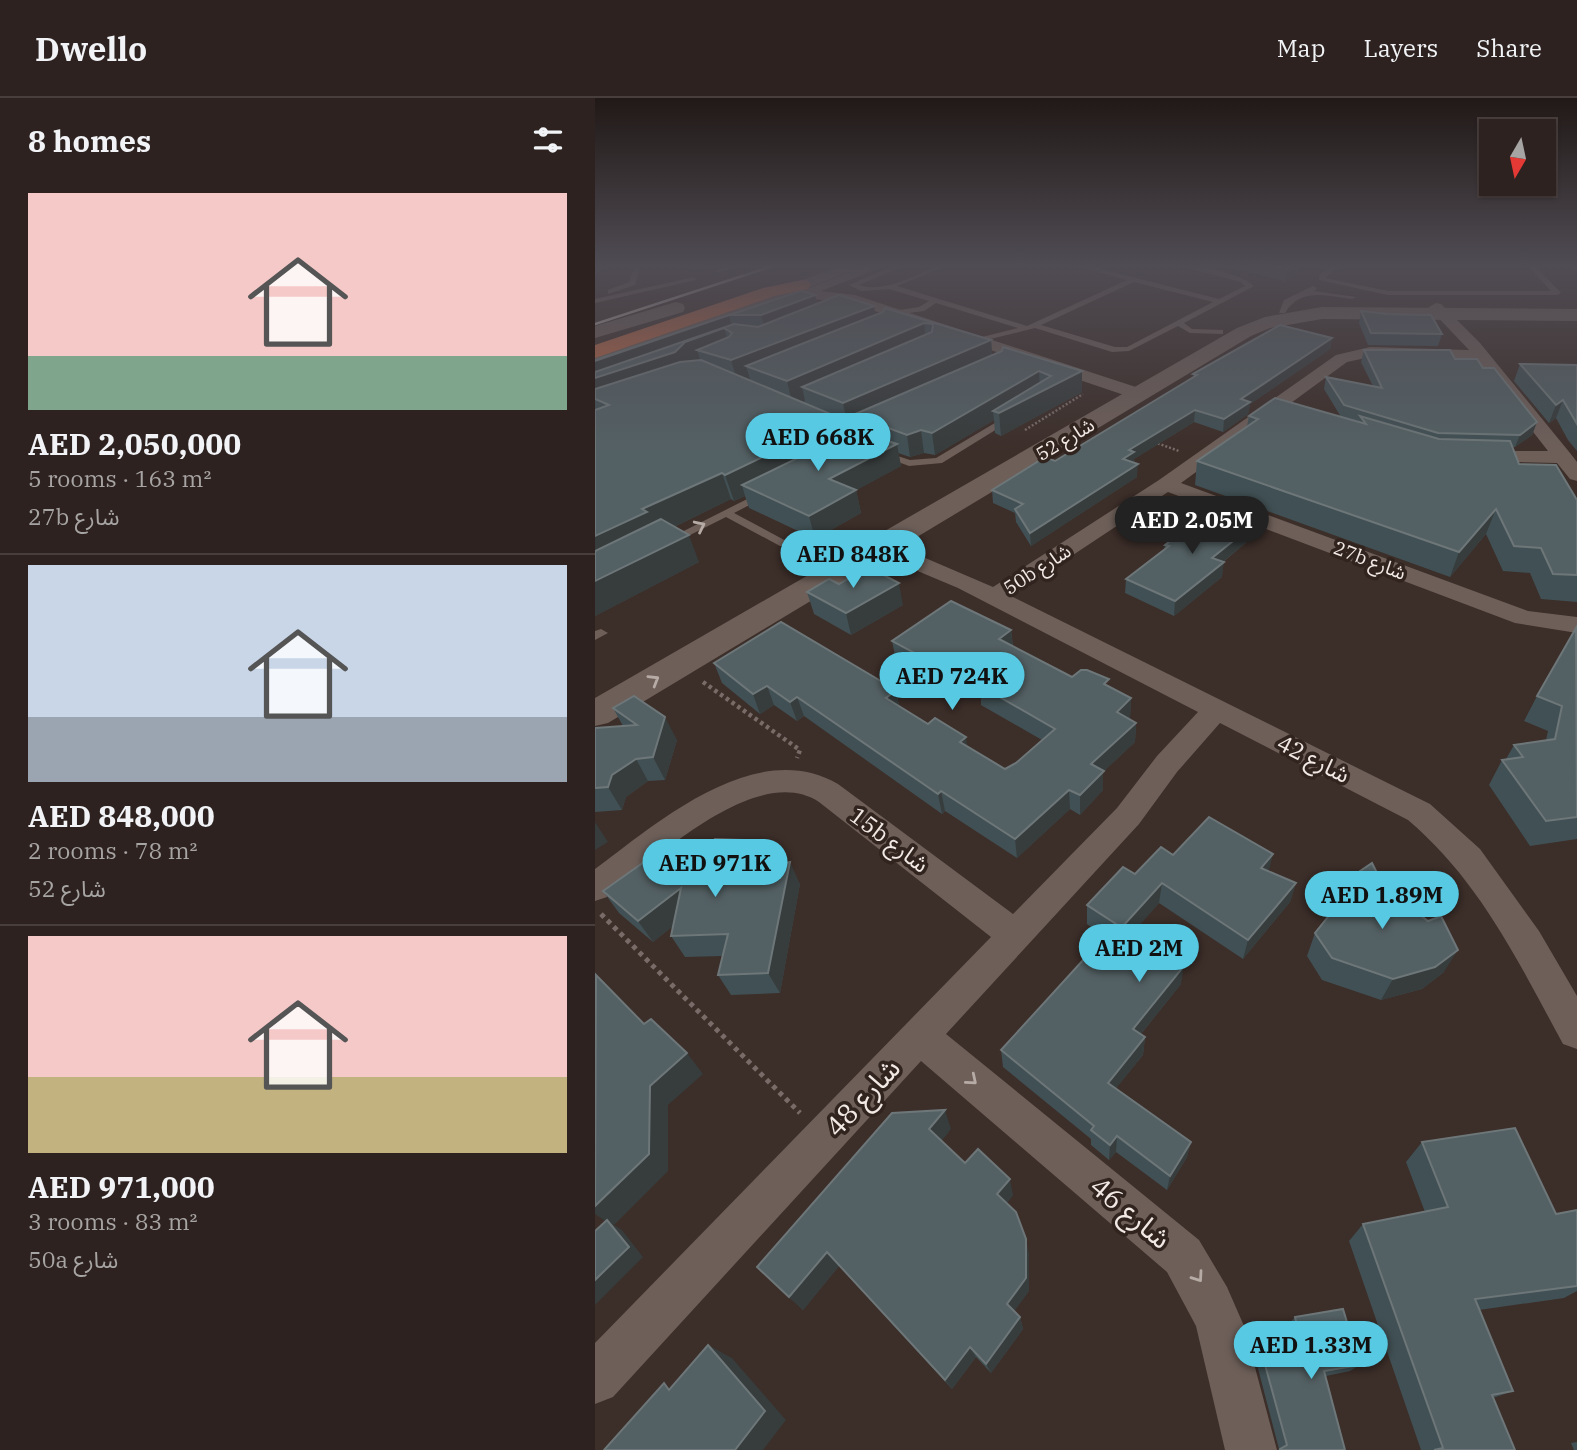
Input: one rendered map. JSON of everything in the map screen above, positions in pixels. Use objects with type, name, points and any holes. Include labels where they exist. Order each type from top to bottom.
[{"type":"main road","points":[[598,347],[652,327]]},
{"type":"street","points":[[598,347],[669,327]]},
{"type":"street","points":[[595,371],[662,349],[714,327]]},
{"type":"street","points":[[940,327],[1136,388]]},
{"type":"street","name":"شارع 52","points":[[1136,388],[1220,332],[1232,327]]},
{"type":"street","name":"شارع 52","points":[[595,689],[876,539],[1136,388],[1257,327]]},
{"type":"street","points":[[1459,327],[1577,475]]},
{"type":"street","name":"50b شارع","points":[[999,600],[1333,363],[1355,354],[1478,350]]},
{"type":"street","points":[[1275,405],[1300,413]]},
{"type":"street","points":[[1459,457],[1563,457]]},
{"type":"street","name":"27b شارع","points":[[1166,484],[1524,618],[1577,625]]},
{"type":"street","name":"شارع 52","points":[[595,714],[679,665],[876,539]]},
{"type":"street","name":"شارع 42","points":[[876,539],[1399,800],[1454,841],[1484,875],[1577,1031]]},
{"type":"street","name":"شارع 48","points":[[595,1379],[1128,816],[1179,771],[1224,713]]},
{"type":"street","name":"15b شارع","points":[[595,887],[717,799],[751,786],[785,781],[816,786],[838,800],[1015,935]]},
{"type":"street","name":"شارع 46","points":[[920,1036],[1183,1256],[1206,1290],[1224,1330],[1251,1450]]},
{"type":"lane","points":[[1031,327],[1122,350],[1174,327]]},
{"type":"lane","points":[[981,340],[1031,327]]},
{"type":"lane","points":[[1001,346],[1031,327]]},
{"type":"lane","points":[[1184,327],[1190,331],[1220,332]]},
{"type":"lane","points":[[1168,330],[1192,340]]},
{"type":"lane","points":[[865,448],[909,463],[938,461],[1022,410]]},
{"type":"lane","points":[[655,548],[773,489]]},
{"type":"lane","points":[[726,513],[784,544]]},
{"type":"path","points":[[1144,439],[1202,458]]},
{"type":"path","points":[[679,665],[800,750],[785,781]]},
{"type":"path","points":[[595,908],[824,1136]]},
{"type":"building","points":[[694,327],[595,361],[694,327]]},
{"type":"building","points":[[725,327],[818,327],[731,360],[697,350],[729,337],[732,333],[724,328],[685,342],[675,352],[595,378],[595,372]]},
{"type":"building","points":[[845,327],[914,327],[787,381],[746,366]]},
{"type":"building","points":[[933,327],[948,327],[991,340],[843,403],[802,387],[932,332]]},
{"type":"building","points":[[1276,327],[1288,327],[1332,338],[1241,399],[1250,402],[1224,419],[1195,410],[1129,450],[1134,452],[1123,459],[1138,464],[1030,533],[1015,509],[1023,504],[992,490],[1045,457],[1055,461],[1197,375],[1193,374]]},
{"type":"building","points":[[1368,327],[1438,327],[1442,334],[1371,333]]},
{"type":"building","points":[[1003,347],[1082,371],[999,413],[993,411],[1051,376],[1039,371],[932,433],[921,430],[907,435],[853,415],[1002,351]]},
{"type":"building","points":[[1364,350],[1450,350],[1455,359],[1477,359],[1483,368],[1494,368],[1537,422],[1520,435],[1438,433],[1344,405],[1326,377],[1382,388]]},
{"type":"building","points":[[701,360],[840,418],[725,475],[722,473],[642,509],[647,512],[595,536],[595,410],[609,405],[595,399],[595,389],[680,362]]},
{"type":"building","points":[[1520,364],[1577,365],[1577,424],[1563,400],[1556,405]]},
{"type":"building","points":[[1275,398],[1366,424],[1360,416],[1439,439],[1510,441],[1519,464],[1556,465],[1577,500],[1577,575],[1553,574],[1541,548],[1514,546],[1496,509],[1459,552],[1197,461],[1258,419],[1249,416]]},
{"type":"building","points":[[852,429],[897,444],[829,479],[856,490],[809,516],[742,485],[843,436]]},
{"type":"building","points":[[1242,508],[1264,516],[1212,558],[1224,562],[1175,601],[1126,579],[1169,546],[1165,545],[1189,526],[1196,528],[1205,522],[1217,526]]},
{"type":"building","points":[[661,519],[689,535],[595,581],[595,551]]},
{"type":"building","points":[[868,567],[899,583],[846,613],[807,592],[829,579],[839,584]]},
{"type":"building","points":[[951,601],[1011,630],[999,639],[1072,677],[1081,670],[1087,670],[1109,679],[1104,684],[1131,698],[1117,712],[1136,723],[1091,764],[1104,771],[1080,795],[1069,790],[1015,839],[941,791],[938,794],[797,697],[790,702],[767,686],[753,694],[714,663],[781,622],[896,690],[886,698],[928,724],[935,718],[966,737],[960,742],[1005,769],[1016,763],[1055,729],[979,685],[984,681],[941,657],[933,663],[892,641]]},
{"type":"building","points":[[1576,628],[1577,817],[1546,821],[1502,760],[1523,757],[1514,745],[1555,739],[1562,706],[1537,696]]},
{"type":"building","points":[[634,696],[665,717],[653,757],[636,759],[612,775],[608,787],[595,788],[595,728],[637,725],[613,708]]},
{"type":"building","points":[[1209,817],[1273,854],[1261,868],[1296,883],[1248,940],[1162,883],[1123,926],[1184,966],[1133,1029],[1145,1037],[1108,1083],[1191,1142],[1170,1176],[1117,1136],[1110,1145],[1091,1130],[1094,1126],[1001,1050],[1116,924],[1087,905],[1123,867],[1135,874],[1161,847],[1173,855]]},
{"type":"building","points":[[715,839],[769,841],[766,867],[790,862],[768,973],[718,975],[728,934],[671,936],[681,888],[638,921],[603,891],[668,845],[704,873]]},
{"type":"building","points":[[1372,863],[1391,901],[1407,905],[1428,921],[1441,916],[1458,950],[1435,967],[1393,979],[1332,958],[1315,933],[1339,903],[1341,884]]},
{"type":"building","points":[[596,975],[644,1024],[651,1019],[687,1053],[650,1086],[649,1154],[595,1206]]},
{"type":"building","points":[[945,1110],[929,1129],[965,1163],[978,1149],[1010,1179],[997,1194],[1016,1212],[1026,1239],[1026,1278],[1007,1304],[1020,1317],[986,1364],[970,1347],[945,1380],[827,1252],[789,1297],[757,1267],[892,1113]]},
{"type":"building","points":[[1515,1128],[1556,1214],[1577,1210],[1577,1286],[1475,1299],[1513,1391],[1492,1395],[1515,1450],[1434,1450],[1443,1448],[1363,1224],[1448,1207],[1422,1142]]},
{"type":"building","points":[[607,1220],[629,1247],[595,1280],[595,1231]]},
{"type":"building","points":[[1343,1309],[1360,1365],[1324,1371],[1345,1450],[1280,1450],[1287,1445],[1261,1350],[1302,1344],[1295,1317]]},
{"type":"building","points":[[708,1345],[765,1411],[735,1450],[604,1450],[664,1383],[669,1390]]}]
